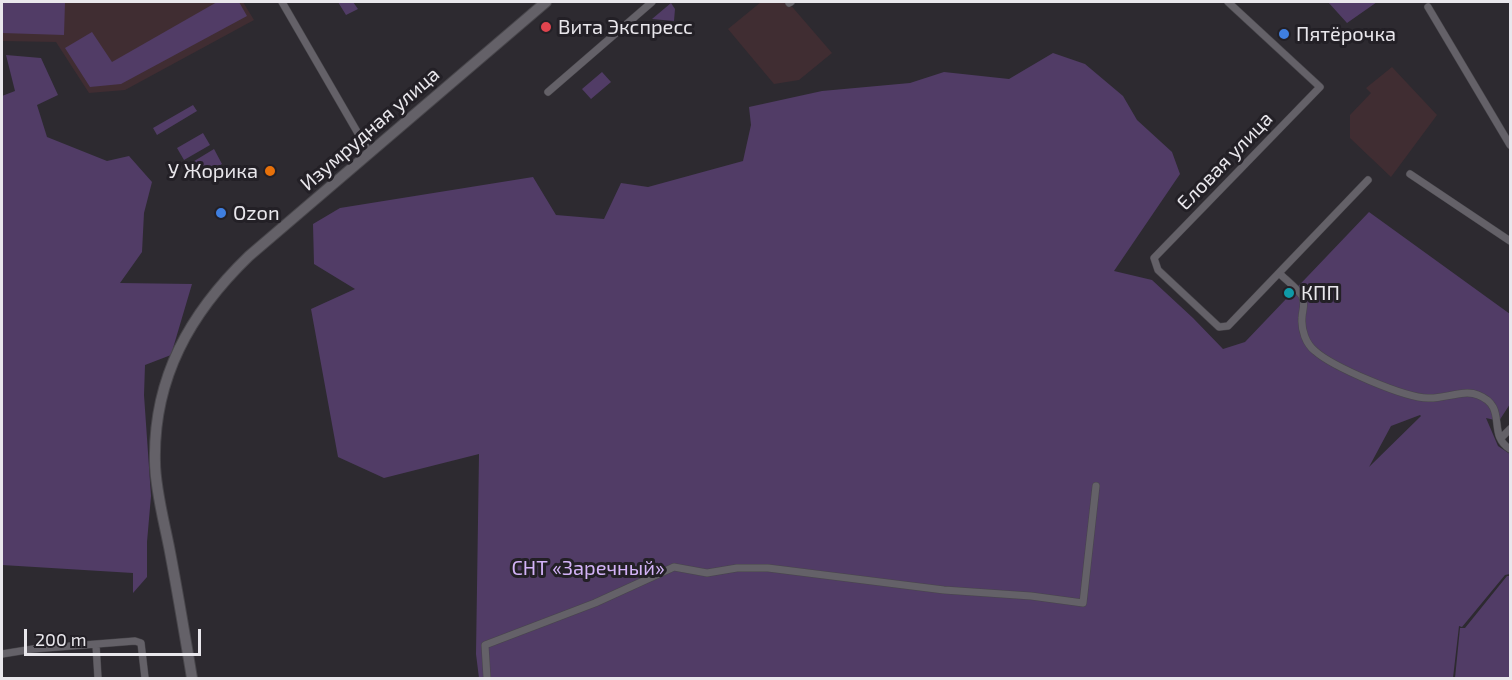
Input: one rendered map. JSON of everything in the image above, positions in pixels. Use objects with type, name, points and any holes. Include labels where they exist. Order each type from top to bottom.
[{"type":"street","points":[[282,2],[370,154]]},
{"type":"street","name":"Изумрудная улица","points":[[192,678],[154,463],[158,412],[171,368],[189,329],[220,286],[249,256],[546,2]]},
{"type":"street","points":[[548,92],[652,2]]},
{"type":"street","name":"Еловая улица","points":[[1228,2],[1320,87],[1154,258],[1158,270],[1219,327],[1228,326],[1279,273]]},
{"type":"street","points":[[1428,7],[1510,145]]},
{"type":"street","points":[[1410,174],[1510,241]]},
{"type":"street","points":[[1368,180],[1279,273],[1301,295],[1304,304],[1302,320],[1306,341],[1315,352],[1345,369],[1390,389],[1427,399],[1476,394],[1491,402],[1497,411],[1497,432],[1510,449]]},
{"type":"street","points":[[1501,438],[1510,429]]},
{"type":"street","points":[[487,678],[484,645],[595,603],[674,567],[707,573],[737,568],[768,568],[944,590],[1031,596],[1083,603],[1096,486]]},
{"type":"street","points":[[2,654],[135,640],[141,644],[145,678]]},
{"type":"street","points":[[96,645],[98,678]]},
{"type":"shaded area","points":[[2,2],[243,2],[254,20],[125,90],[89,93],[56,42],[2,41]]},
{"type":"shaded area","points":[[761,2],[788,2],[832,53],[799,80],[774,84],[728,29]]},
{"type":"shaded area","points":[[1392,67],[1437,115],[1391,177],[1350,138],[1350,115],[1371,93],[1366,88]]},
{"type":"green space","points":[[2,2],[65,2],[64,35],[2,33]]},
{"type":"green space","points":[[217,2],[239,2],[247,16],[121,84],[90,87],[65,48],[92,32],[112,62]]},
{"type":"green space","points":[[338,2],[353,2],[358,9],[346,15]]},
{"type":"green space","points":[[1328,2],[1377,2],[1347,23]]},
{"type":"green space","points":[[671,3],[675,9],[674,21],[652,19]]},
{"type":"green space","name":"СНТ «Заречный»","points":[[1053,53],[1085,64],[1123,96],[1137,120],[1172,152],[1180,174],[1114,271],[1152,280],[1223,349],[1245,342],[1369,212],[1510,314],[1510,404],[1499,421],[1486,418],[1498,446],[1510,454],[1510,574],[1505,575],[1462,627],[1459,626],[1453,678],[479,678],[476,654],[479,454],[384,478],[338,457],[311,309],[355,289],[314,264],[313,224],[340,208],[533,177],[556,215],[604,219],[621,183],[648,187],[743,161],[751,125],[749,107],[822,91],[910,83],[944,72],[1009,79]],"holes":[[[1421,416],[1369,467],[1391,426]]]},
{"type":"green space","points":[[6,55],[41,58],[58,95],[37,105],[47,137],[107,161],[129,156],[152,182],[144,213],[142,252],[120,283],[192,284],[171,355],[145,365],[144,395],[151,496],[147,577],[133,593],[133,573],[2,565],[2,96],[15,91]]},
{"type":"green space","points":[[602,72],[611,82],[591,99],[582,89]]},
{"type":"green space","points":[[193,105],[197,111],[157,135],[153,128]]},
{"type":"green space","points":[[203,133],[210,145],[184,160],[177,148]]},
{"type":"green space","points":[[214,149],[222,164],[195,180],[192,179],[186,166]]},
{"type":"green space","points":[[1507,576],[1510,576],[1510,678],[1455,678],[1460,628],[1465,628]]},
{"type":"place","name":"Вита Экспресс","points":[[546,27]]},
{"type":"place","name":"Пятёрочка","points":[[1284,34]]},
{"type":"place","name":"У Жорика","points":[[270,171]]},
{"type":"place","name":"Ozon","points":[[221,213]]},
{"type":"place","name":"КПП","points":[[1289,293]]}]
